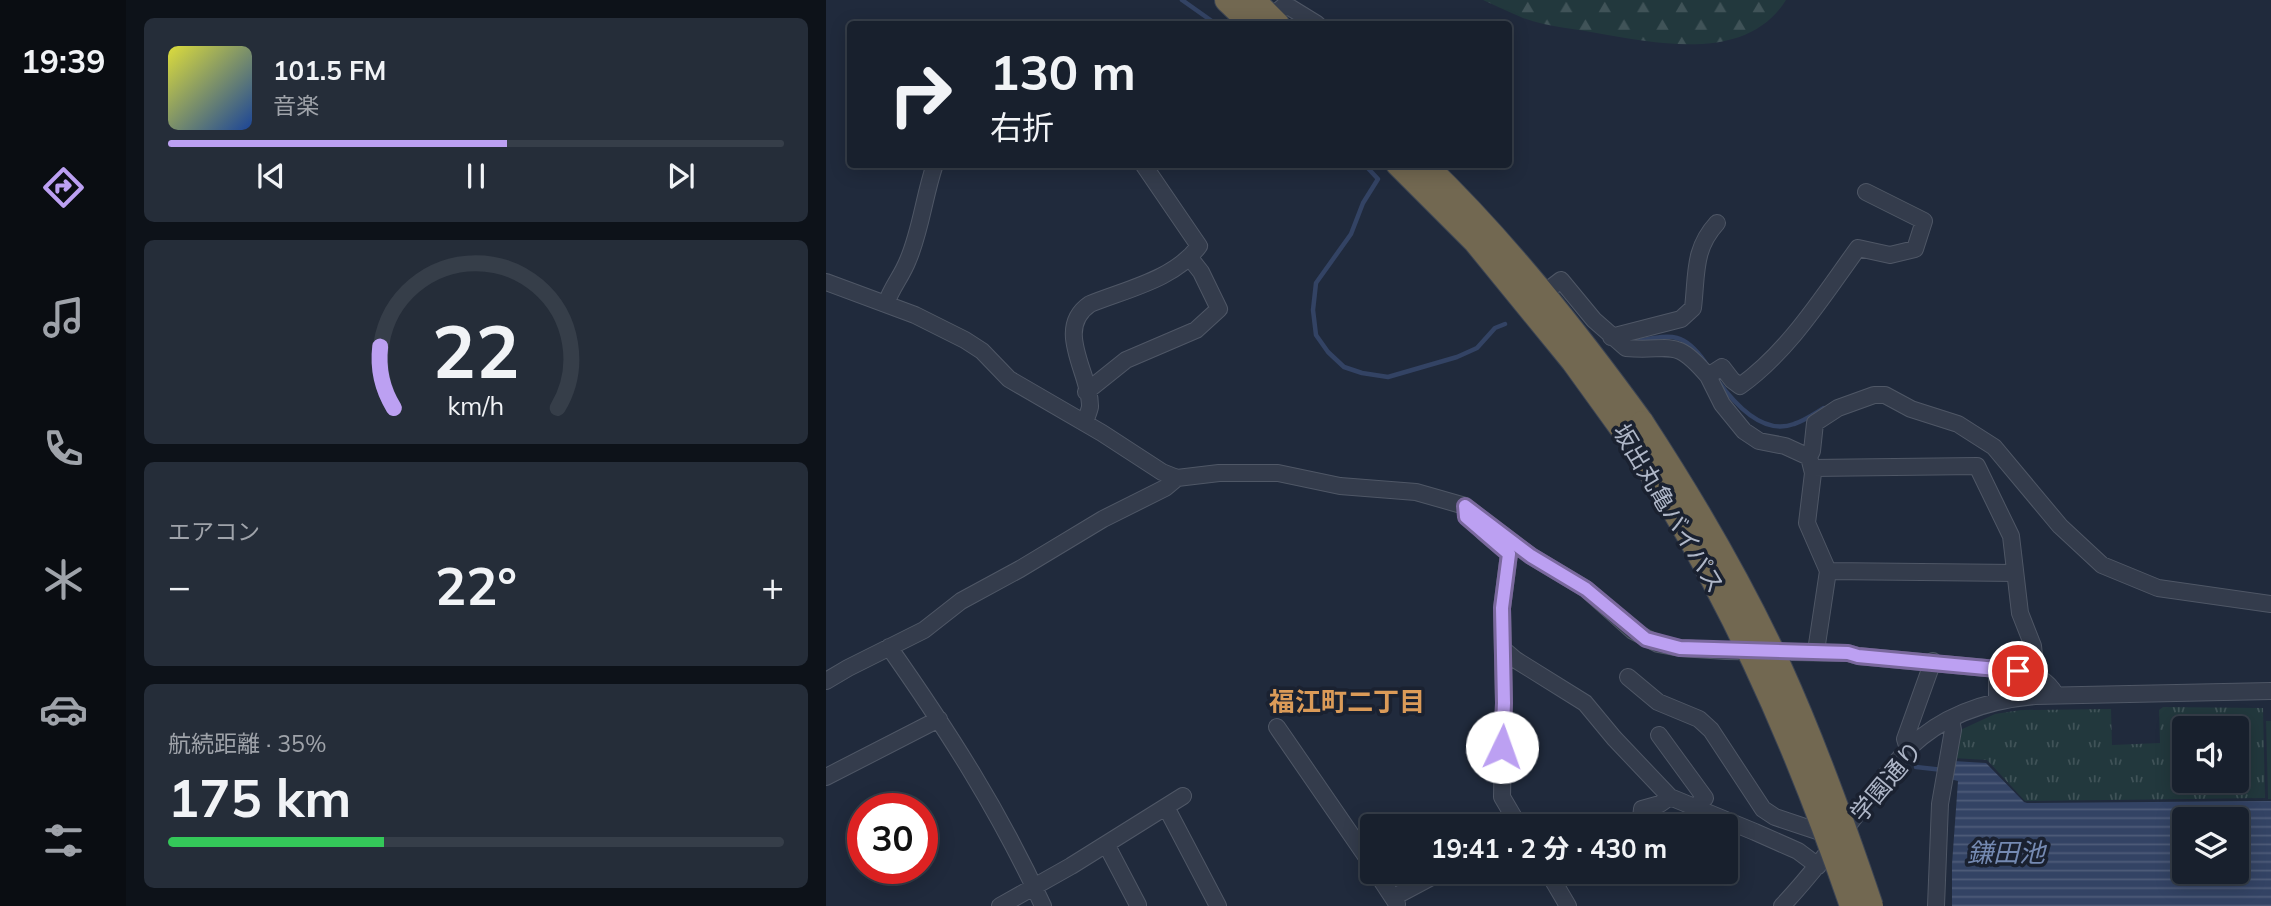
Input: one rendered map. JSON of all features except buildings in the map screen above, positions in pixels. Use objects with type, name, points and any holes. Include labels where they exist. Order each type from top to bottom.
[{"type":"highway","points":[[1227,0],[1262,18]]},
{"type":"highway","name":"坂出丸亀バイパス","points":[[1402,168],[1475,241],[1633,428],[1655,477],[1695,544],[1734,618],[1796,754],[1852,906]]},
{"type":"highway","name":"坂出丸亀バイパス","points":[[1428,168],[1493,234],[1544,293],[1633,428],[1712,536],[1779,667],[1814,749],[1871,906]]},
{"type":"street","points":[[1262,18],[1284,6],[1312,21]]},
{"type":"street","points":[[886,304],[908,261],[935,168]]},
{"type":"street","points":[[1085,423],[1090,407],[1074,345],[1075,325],[1081,310],[1090,304],[1153,281],[1191,258],[1199,246],[1146,168]]},
{"type":"street","points":[[1712,374],[1722,367],[1732,380],[1741,386],[1759,373],[1815,307],[1858,248],[1890,255],[1914,249],[1924,221],[1866,192]]},
{"type":"street","points":[[1611,337],[1681,319],[1693,308],[1699,250],[1717,223]]},
{"type":"street","points":[[1086,392],[1126,360],[1196,330],[1219,309],[1191,258]]},
{"type":"street","points":[[1544,293],[1561,280],[1611,337],[1626,348],[1676,347],[1691,356],[1712,374],[1722,404],[1744,430],[1759,441],[1785,446],[1810,462],[1977,466],[2011,536],[2020,614],[2033,646],[2036,676]]},
{"type":"street","points":[[826,282],[915,315],[965,340],[982,351],[1009,379],[1085,423],[1161,472],[1177,478],[1219,473],[1278,473],[1340,486],[1416,492],[1465,506],[1531,556],[1586,589],[1646,639],[1680,648],[1816,651],[1997,668],[2036,676],[2050,684],[2056,695]]},
{"type":"street","points":[[1816,651],[1828,571],[1807,523],[1814,473],[1810,462],[1815,423],[1838,408],[1874,395],[1885,395],[1911,409],[1958,424],[1994,447],[2060,526],[2102,565],[2158,588],[2271,604]]},
{"type":"street","points":[[826,681],[924,630],[961,601],[1103,519],[1165,488],[1177,478]]},
{"type":"street","points":[[1465,506],[1466,517],[1509,554],[1502,608],[1502,797],[1510,814]]},
{"type":"street","points":[[1828,571],[2015,573]]},
{"type":"street","points":[[889,647],[939,719],[1018,853],[1043,906]]},
{"type":"street","points":[[1503,649],[1585,703],[1670,797],[1798,851],[1818,866]]},
{"type":"street","points":[[1908,749],[1905,739],[1933,661]]},
{"type":"street","points":[[1997,668],[1997,701]]},
{"type":"street","points":[[1628,677],[1658,702],[1699,719],[1711,730],[1763,809],[1775,817],[1837,840]]},
{"type":"street","name":"学園通り","points":[[1782,906],[1818,866],[1908,749],[1951,719],[1997,701],[2056,695],[2271,691]]},
{"type":"street","points":[[826,778],[939,719]]},
{"type":"street","points":[[1936,906],[1938,831],[1953,730],[1951,719]]},
{"type":"street","points":[[1277,727],[1360,848]]},
{"type":"street","points":[[1659,735],[1705,798],[1694,808]]},
{"type":"street","points":[[1000,906],[1183,796]]},
{"type":"street","points":[[1641,814],[1642,809],[1660,804],[1670,797]]},
{"type":"street","points":[[1166,807],[1218,906]]},
{"type":"street","points":[[1106,844],[1138,905]]},
{"type":"street","points":[[1384,884],[1396,902],[1423,884]]},
{"type":"street","points":[[1555,884],[1568,906]]},
{"type":"green space","points":[[1483,0],[1786,0],[1769,20],[1749,33],[1726,41],[1676,44],[1552,26],[1523,18]]},
{"type":"green space","points":[[2163,707],[2263,708],[2265,798],[2025,801],[1987,760],[1953,758],[1958,731],[1995,714],[2021,710],[2111,709],[2112,745],[2160,743],[2159,710]]},
{"type":"green space","points":[[2266,721],[2271,721],[2271,799],[2268,799]]},
{"type":"water","name":"鎌田池","points":[[1953,761],[1986,763],[2027,803],[2271,801],[2271,906],[1952,906],[1958,781],[1950,779]]},
{"type":"waterway","points":[[1182,0],[1212,21]]},
{"type":"waterway","points":[[1368,168],[1378,179],[1363,203],[1351,234],[1316,283],[1313,310],[1316,335],[1328,352],[1344,367],[1388,377],[1457,357],[1477,348],[1495,328],[1505,324]]},
{"type":"waterway","points":[[1637,341],[1659,337],[1683,340],[1705,362]]},
{"type":"waterway","points":[[1718,381],[1732,399],[1750,415],[1771,425],[1794,424],[1824,408]]},
{"type":"waterway","points":[[1916,767],[1943,770]]},
{"type":"district","name":"福江町二丁目","points":[[1347,701]]},
{"type":"route","points":[[1502,747],[1502,608],[1509,554],[1466,517],[1465,506],[1531,556],[1586,589],[1633,631],[1658,644],[1727,651],[1848,653],[2018,671]]}]
